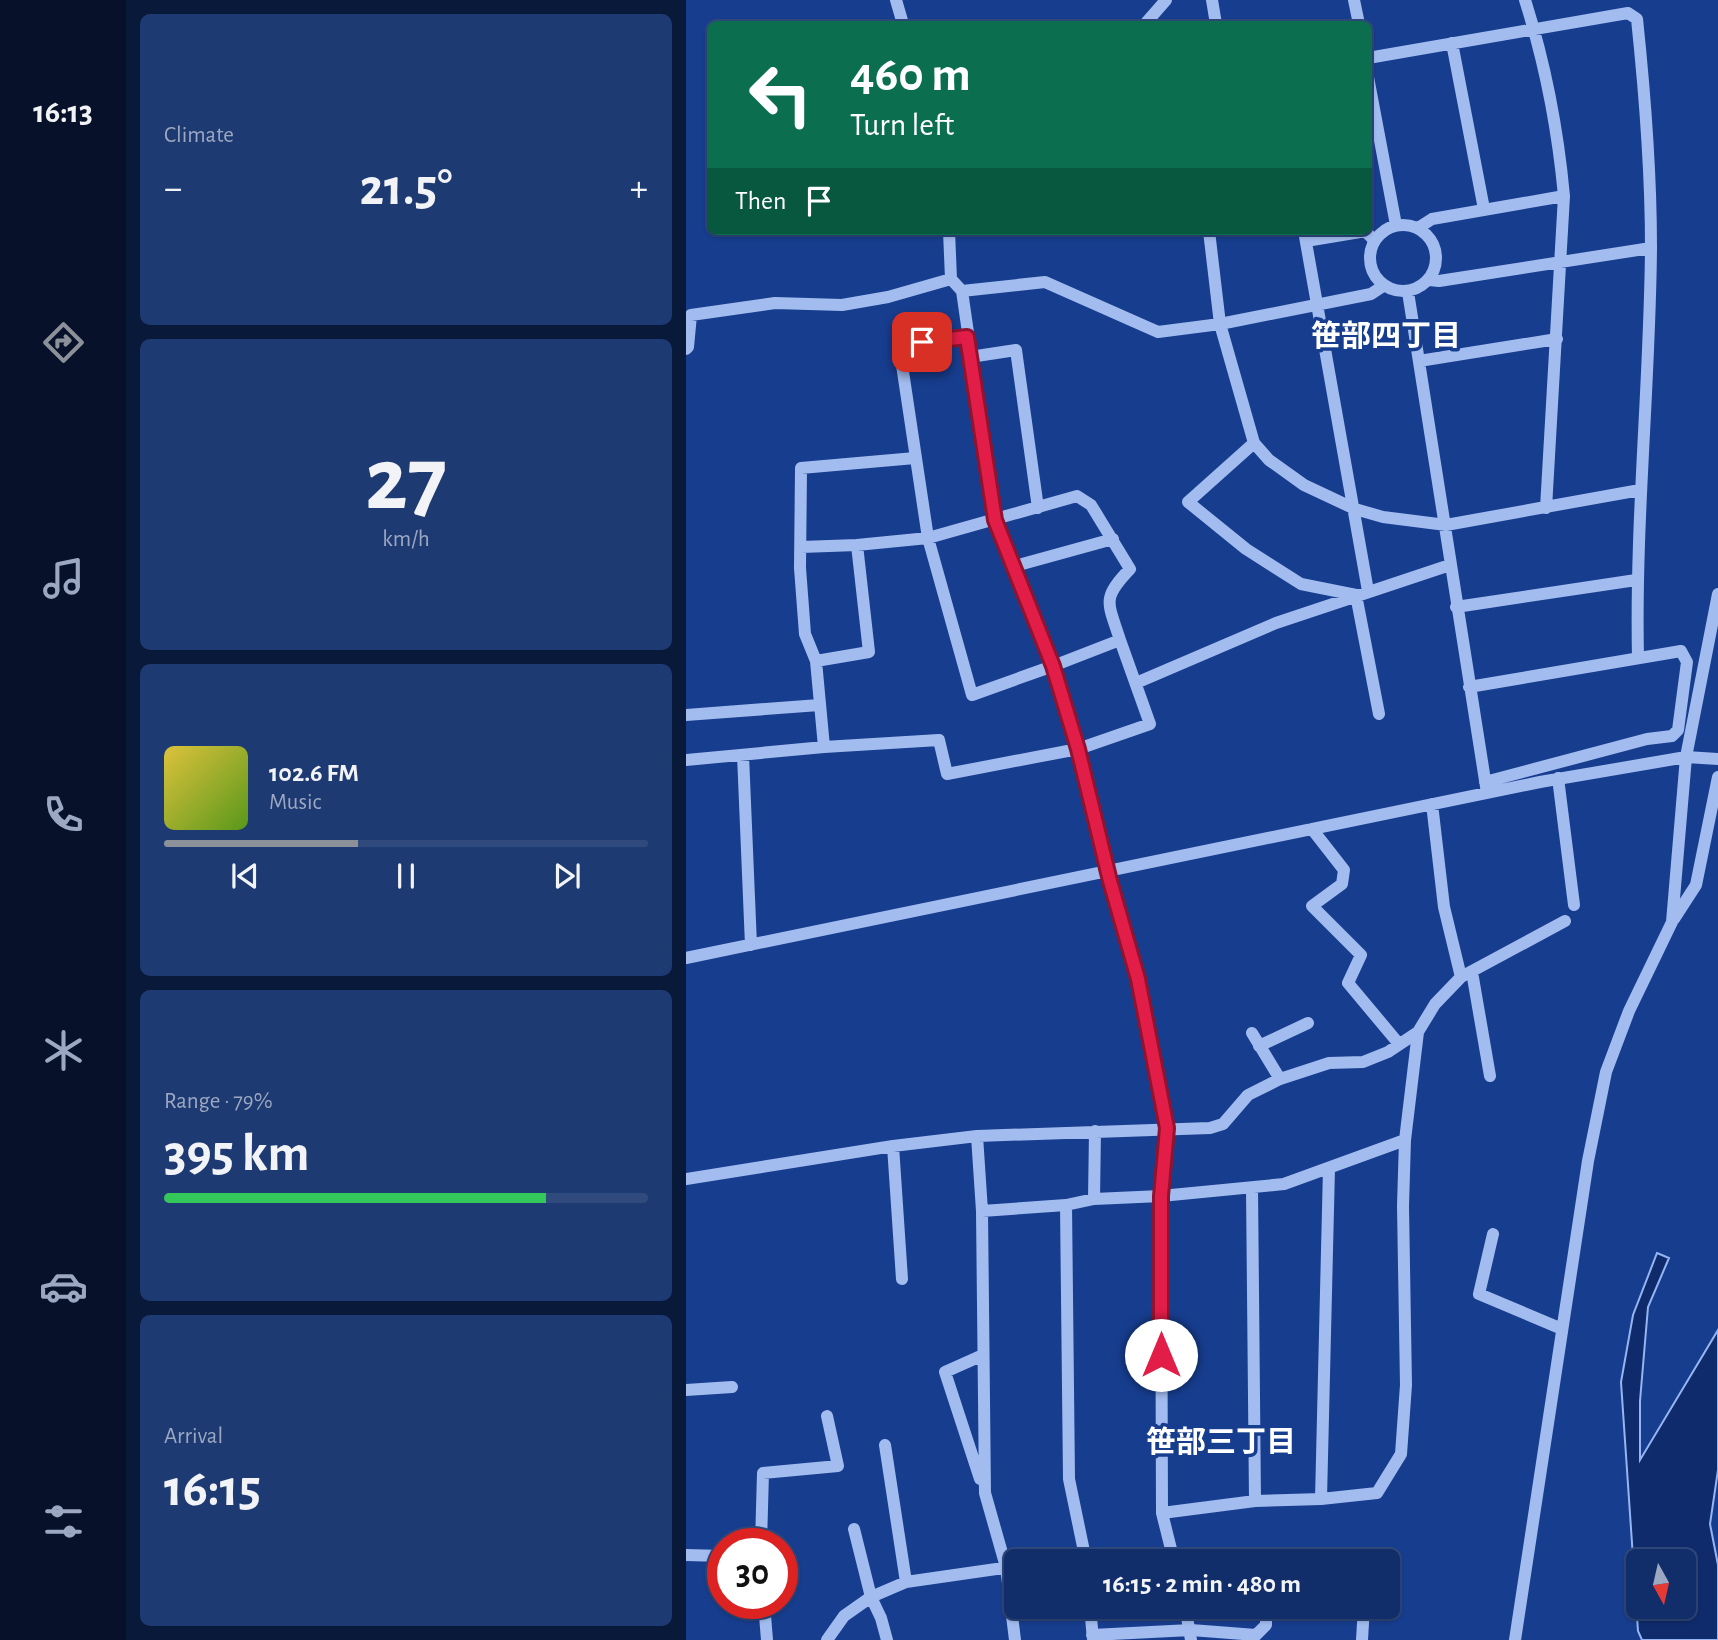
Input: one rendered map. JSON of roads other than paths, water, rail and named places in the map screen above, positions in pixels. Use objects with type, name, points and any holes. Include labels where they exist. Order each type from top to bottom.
[{"type":"street","points":[[896,0],[902,21]]},
{"type":"street","points":[[1148,21],[1166,0]]},
{"type":"street","points":[[1212,0],[1216,21]]},
{"type":"street","points":[[1354,0],[1358,21]]},
{"type":"street","points":[[1525,0],[1534,28],[1560,152],[1564,196],[1546,508]]},
{"type":"street","points":[[1372,57],[1628,13],[1637,19],[1648,139],[1651,248],[1636,580],[1638,658]]},
{"type":"street","points":[[1452,43],[1485,209]]},
{"type":"street","points":[[1372,98],[1396,225]]},
{"type":"street","points":[[1418,228],[1432,219],[1564,196]]},
{"type":"street","points":[[1396,225],[1418,228],[1432,242],[1436,265],[1429,280],[1408,292],[1399,292],[1383,286],[1372,270],[1370,250],[1374,240],[1380,233],[1396,225]]},
{"type":"street","points":[[948,235],[951,278],[962,291],[995,520],[1053,666],[1078,749],[1138,979],[1167,1128],[1161,1196],[1162,1513],[1170,1549]]},
{"type":"street","points":[[1209,235],[1220,324],[1254,443],[1269,460],[1304,485],[1355,509],[1383,517],[1446,525],[1640,490]]},
{"type":"street","points":[[1369,235],[1374,240]]},
{"type":"street","points":[[1305,236],[1355,509],[1362,593],[1379,714]]},
{"type":"street","points":[[1429,280],[1439,281],[1651,248]]},
{"type":"street","points":[[686,349],[691,315],[775,303],[842,305],[888,297],[951,278]]},
{"type":"street","points":[[962,291],[1045,282],[1158,332],[1220,324],[1371,294],[1383,286]]},
{"type":"street","points":[[1408,292],[1486,787]]},
{"type":"street","points":[[967,337],[900,345],[928,538],[972,695],[1120,639]]},
{"type":"street","points":[[1419,361],[1557,339]]},
{"type":"street","points":[[970,357],[1016,350],[1038,508]]},
{"type":"street","points":[[1254,443],[1188,502],[1246,549],[1301,584],[1362,593]]},
{"type":"street","points":[[824,747],[817,662],[805,634],[800,568],[801,468],[915,458]]},
{"type":"street","points":[[686,760],[939,740],[947,774],[1078,749],[1150,724],[1109,605],[1111,588],[1130,569],[1091,505],[1077,496],[928,538],[801,547]]},
{"type":"street","points":[[1014,566],[1113,539]]},
{"type":"street","points":[[817,662],[869,652],[857,545]]},
{"type":"street","points":[[1136,683],[1276,623],[1450,565]]},
{"type":"street","points":[[1456,607],[1636,580]]},
{"type":"street","points":[[1672,922],[1692,758],[1718,594]]},
{"type":"street","points":[[686,958],[1432,804],[1647,739],[1672,736],[1678,730],[1686,662],[1681,651],[1469,687]]},
{"type":"street","points":[[686,715],[820,705]]},
{"type":"street","points":[[743,755],[751,945]]},
{"type":"street","points":[[1486,787],[1692,758],[1718,759]]},
{"type":"street","points":[[1515,1640],[1588,1161],[1606,1072],[1629,1011],[1672,922],[1696,885],[1718,777]]},
{"type":"street","points":[[1559,778],[1574,905]]},
{"type":"street","points":[[1432,804],[1444,907],[1467,974],[1490,1076]]},
{"type":"street","points":[[1312,829],[1344,870],[1342,884],[1312,906],[1361,956],[1348,983],[1399,1044]]},
{"type":"street","points":[[1162,1513],[1255,1501],[1321,1499],[1377,1493],[1401,1454],[1406,1385],[1403,1206],[1405,1140],[1418,1032],[1435,1004],[1467,974],[1565,921]]},
{"type":"street","points":[[1259,1046],[1308,1023]]},
{"type":"street","points":[[686,1180],[892,1146],[977,1136],[1210,1128],[1223,1124],[1248,1095],[1280,1080],[1329,1063],[1363,1062],[1418,1032]]},
{"type":"street","points":[[1252,1033],[1280,1080]]},
{"type":"street","points":[[1094,1199],[1096,1131]]},
{"type":"street","points":[[977,1136],[982,1211],[985,1493]]},
{"type":"street","points":[[982,1211],[1284,1184],[1405,1140]]},
{"type":"street","points":[[892,1146],[902,1279]]},
{"type":"street","points":[[1321,1499],[1329,1168]]},
{"type":"street","points":[[1252,1188],[1255,1501]]},
{"type":"street","points":[[1066,1205],[1069,1479],[1084,1549]]},
{"type":"street","points":[[1493,1234],[1479,1294],[1562,1329]]},
{"type":"street","points":[[983,1355],[945,1372],[1005,1549]]},
{"type":"street","points":[[686,1390],[733,1387]]},
{"type":"street","points":[[761,1528],[763,1473],[838,1466],[827,1416]]},
{"type":"street","points":[[885,1445],[906,1582]]},
{"type":"street","points":[[853,1528],[871,1597],[887,1640]]},
{"type":"street","points":[[686,1555],[707,1556]]},
{"type":"street","points":[[827,1640],[844,1616],[871,1597],[906,1582],[1004,1568]]},
{"type":"street","points":[[765,1619],[767,1640]]},
{"type":"street","points":[[1014,1619],[1015,1640]]},
{"type":"street","points":[[1091,1619],[1092,1638],[1256,1635],[1266,1625],[1266,1619]]},
{"type":"street","points":[[1362,1640],[1363,1619]]},
{"type":"water","points":[[1657,1253],[1669,1258],[1648,1307],[1640,1401],[1640,1460],[1718,1330],[1718,1470],[1710,1524],[1718,1565],[1718,1640],[1642,1640],[1638,1631],[1637,1619],[1696,1619],[1696,1549],[1632,1549],[1621,1382],[1633,1315]]},
{"type":"district","name":"笹部四丁目","points":[[1386,336]]},
{"type":"district","name":"笹部三丁目","points":[[1221,1442]]}]
